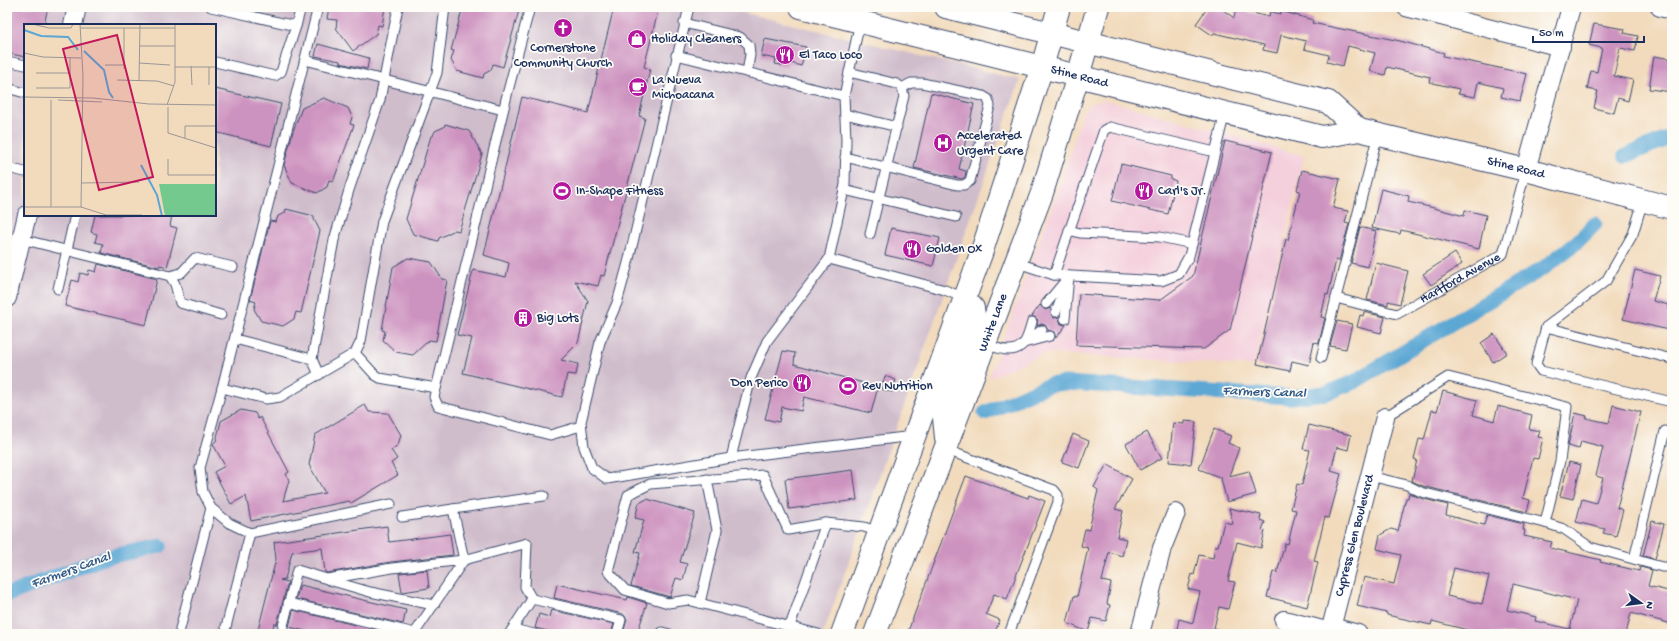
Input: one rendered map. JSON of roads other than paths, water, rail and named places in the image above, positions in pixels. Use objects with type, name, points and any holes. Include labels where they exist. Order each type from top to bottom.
[{"type":"main road","name":"Stine Road","points":[[801,7],[1322,137],[1368,132],[1526,170],[1672,208]]},
{"type":"main road","name":"Stine Road","points":[[946,7],[1328,102],[1368,132]]},
{"type":"main road","points":[[842,634],[1003,188],[1042,67],[1059,7]]},
{"type":"main road","name":"White Lane","points":[[875,634],[1042,193],[1098,7]]},
{"type":"main road","points":[[945,446],[943,408],[975,322],[973,308],[964,298]]},
{"type":"street","points":[[73,24],[77,7]]},
{"type":"street","points":[[1406,7],[1561,47]]},
{"type":"street","name":"Hartford Avenue","points":[[1526,170],[1571,7]]},
{"type":"street","points":[[1660,7],[1672,10]]},
{"type":"street","points":[[7,298],[11,263],[21,239],[27,216]]},
{"type":"street","name":"Cypress Glen Boulevard","points":[[1331,627],[1385,417]]},
{"type":"street","points":[[1140,634],[1162,548],[1176,513]]},
{"type":"street","points":[[1284,620],[1330,632],[1331,627],[1358,634]]},
{"type":"lane","points":[[211,7],[296,26]]},
{"type":"lane","points":[[216,62],[275,76],[281,72],[301,7]]},
{"type":"lane","points":[[318,7],[235,339],[200,468],[203,492],[211,508],[229,523],[250,533],[390,504]]},
{"type":"lane","points":[[319,375],[312,359],[334,240],[350,187],[380,100],[398,7]]},
{"type":"lane","points":[[222,388],[266,399],[280,397],[355,353],[361,341],[382,221],[437,73],[445,7]]},
{"type":"lane","points":[[530,7],[503,110],[434,397],[438,406],[550,435],[581,426]]},
{"type":"lane","points":[[689,7],[676,55],[628,263],[617,303],[600,342],[581,426],[584,447],[592,468],[607,480],[731,458],[913,436]]},
{"type":"lane","points":[[731,458],[751,378],[767,341],[829,259],[844,190],[846,157],[844,96],[860,22]]},
{"type":"lane","points":[[684,23],[740,37],[749,45],[750,55],[746,72]]},
{"type":"lane","points":[[676,55],[844,96]]},
{"type":"lane","points":[[305,60],[503,110]]},
{"type":"lane","points":[[7,61],[24,65]]},
{"type":"lane","points":[[849,72],[897,84],[902,88],[904,96],[870,234]]},
{"type":"lane","points":[[846,157],[957,185],[964,186],[970,182],[990,106],[988,99],[983,96],[922,83],[911,83],[902,88]]},
{"type":"lane","points":[[7,88],[24,93]]},
{"type":"lane","points":[[1015,262],[1054,275],[1161,281],[1179,274],[1189,256],[1225,112]]},
{"type":"lane","points":[[845,114],[897,126]]},
{"type":"lane","points":[[1054,275],[1104,130],[1110,127],[1215,152]]},
{"type":"lane","points":[[1320,358],[1336,298],[1368,132]]},
{"type":"lane","points":[[7,168],[24,172]]},
{"type":"lane","name":"Hartford Avenue","points":[[1336,298],[1397,314],[1504,254],[1526,170]]},
{"type":"lane","points":[[844,190],[956,217]]},
{"type":"lane","points":[[1643,200],[1632,234],[1606,281],[1546,327],[1536,359],[1536,364],[1540,371],[1672,402]]},
{"type":"lane","points":[[58,289],[75,216]]},
{"type":"lane","points":[[1069,230],[1080,233],[1160,238],[1192,244]]},
{"type":"lane","points":[[21,239],[170,276],[181,273],[195,258],[234,267]]},
{"type":"lane","points":[[829,259],[945,290],[964,298]]},
{"type":"lane","points":[[170,276],[175,284],[180,303],[221,315]]},
{"type":"lane","points":[[1046,304],[1069,276]]},
{"type":"lane","points":[[1056,312],[1069,276]]},
{"type":"lane","points":[[1065,319],[1069,276]]},
{"type":"lane","points":[[1024,343],[1032,322]]},
{"type":"lane","points":[[1546,327],[1672,359]]},
{"type":"lane","points":[[984,343],[1005,350],[1012,350],[1042,330]]},
{"type":"lane","points":[[1024,343],[1050,336]]},
{"type":"lane","points":[[235,339],[312,359]]},
{"type":"lane","points":[[355,353],[375,375],[380,378],[436,388]]},
{"type":"lane","points":[[1385,417],[1448,377],[1567,407],[1560,461],[1545,523]]},
{"type":"lane","points":[[1634,559],[1665,431]]},
{"type":"lane","points":[[945,446],[1054,490],[1058,495],[1058,502],[1009,634]]},
{"type":"lane","points":[[818,634],[688,600],[668,602],[625,590],[608,571],[628,495],[650,484],[763,474],[788,530],[826,523],[864,527],[879,532]]},
{"type":"lane","points":[[1370,476],[1407,485],[1421,492],[1545,523],[1564,529],[1590,547],[1662,567],[1672,567]]},
{"type":"lane","points":[[700,603],[717,530],[707,479]]},
{"type":"lane","points":[[402,517],[544,496]]},
{"type":"lane","points":[[180,629],[211,508]]},
{"type":"lane","points":[[288,603],[415,633],[464,560],[453,509]]},
{"type":"lane","points":[[790,626],[826,523]]},
{"type":"lane","points":[[226,627],[250,533]]},
{"type":"lane","points":[[327,579],[392,568],[464,560],[526,544],[525,587],[532,599],[621,620],[617,634]]},
{"type":"lane","points":[[283,633],[288,603],[297,570],[370,592],[434,605]]},
{"type":"lane","points":[[532,599],[511,631],[534,634]]},
{"type":"waterway","name":"Farmers Canal","points":[[1625,156],[1672,137]]},
{"type":"waterway","name":"Farmers Canal","points":[[985,413],[1049,385],[1065,383],[1291,397],[1326,393],[1354,382],[1545,267],[1576,243],[1595,224]]},
{"type":"waterway","name":"Farmers Canal","points":[[7,595],[103,558],[160,546]]},
{"type":"place","name":"Cornerstone Community Church","points":[[563,28]]},
{"type":"place","name":"Holiday Cleaners","points":[[637,39]]},
{"type":"place","name":"El Taco Loco","points":[[785,55]]},
{"type":"place","name":"La Nueva Michoacana","points":[[638,87]]},
{"type":"place","name":"Accelerated Urgent Care","points":[[943,143]]},
{"type":"place","name":"In-Shape Fitness","points":[[562,191]]},
{"type":"place","name":"Carl's Jr.","points":[[1144,191]]},
{"type":"place","name":"Golden Ox","points":[[912,249]]},
{"type":"place","name":"Big Lots","points":[[523,318]]},
{"type":"place","name":"Don Perico","points":[[802,383]]},
{"type":"place","name":"Rev Nutrition","points":[[848,386]]}]
